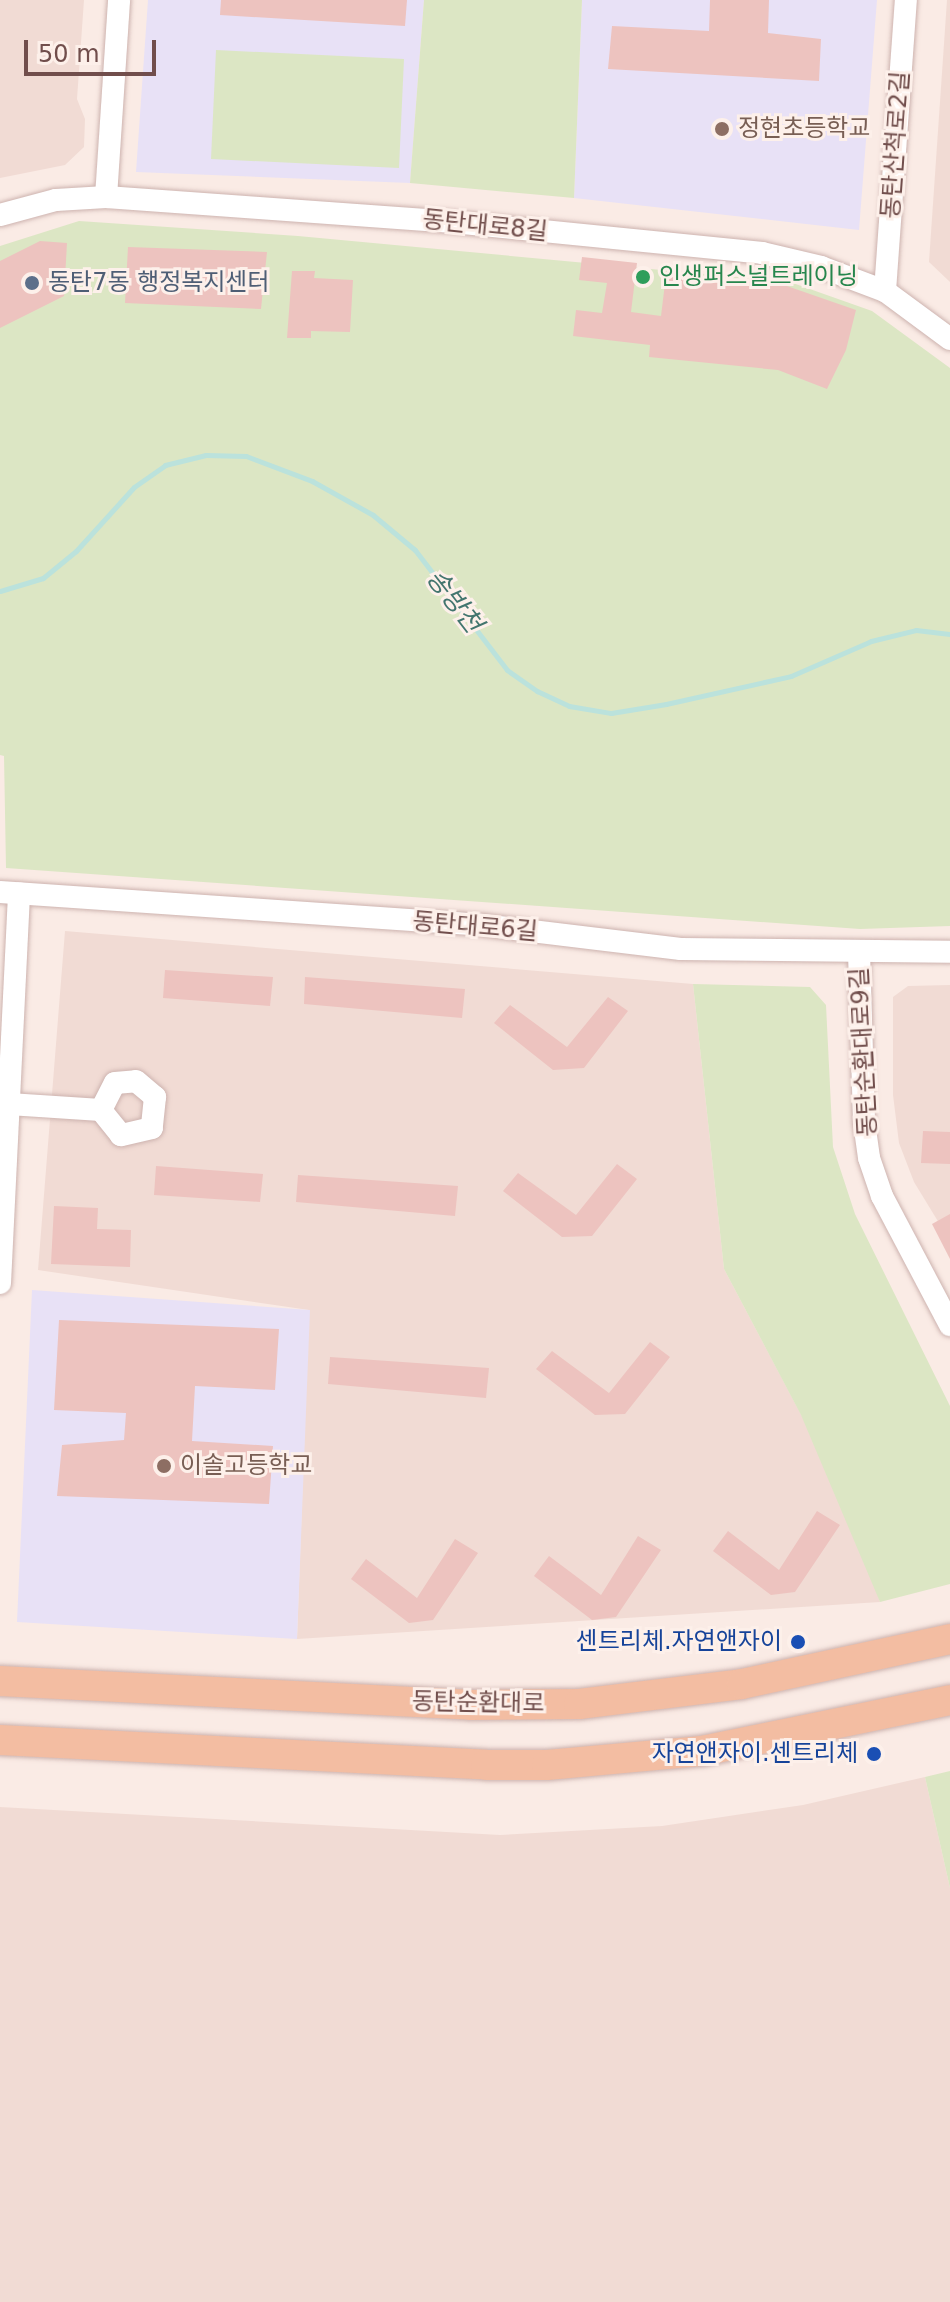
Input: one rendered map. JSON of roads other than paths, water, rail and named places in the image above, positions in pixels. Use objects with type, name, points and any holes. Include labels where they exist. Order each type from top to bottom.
[{"type":"main road","name":"동탄순환대로","points":[[0,1681],[471,1705],[579,1704],[742,1684],[950,1639]]},
{"type":"main road","points":[[897,1712],[950,1691]]},
{"type":"main road","points":[[0,1740],[486,1765],[547,1765],[702,1751],[950,1700]]},
{"type":"street","points":[[106,197],[119,0]]},
{"type":"street","name":"동탄산척로2길","points":[[885,291],[906,0]]},
{"type":"street","name":"동탄대로8길","points":[[0,215],[56,200],[106,197],[443,221],[762,253],[808,263],[885,291],[950,339]]},
{"type":"street","points":[[0,1283],[9,1104],[10,893]]},
{"type":"street","name":"동탄대로6길","points":[[10,893],[482,925],[681,949],[950,952]]},
{"type":"street","name":"동탄순환대로9길","points":[[859,952],[864,1122],[869,1158],[882,1196],[950,1325]]},
{"type":"street","points":[[9,1104],[101,1110]]},
{"type":"waterway","name":"송방천","points":[[0,591],[43,578],[76,551],[134,487],[165,465],[206,455],[246,456],[312,481],[373,515],[415,550],[507,670],[537,691],[569,706],[611,713],[666,704],[791,676],[871,641],[916,630],[950,634]]},
{"type":"place","name":"정현초등학교","points":[[722,129]]},
{"type":"place","name":"인생퍼스널트레이닝","points":[[643,277]]},
{"type":"place","name":"동탄7동 행정복지센터","points":[[32,283]]},
{"type":"place","name":"이솔고등학교","points":[[164,1466]]},
{"type":"place","name":"센트리체.자연앤자이","points":[[798,1642]]},
{"type":"place","name":"자연앤자이.센트리체","points":[[874,1754]]}]
